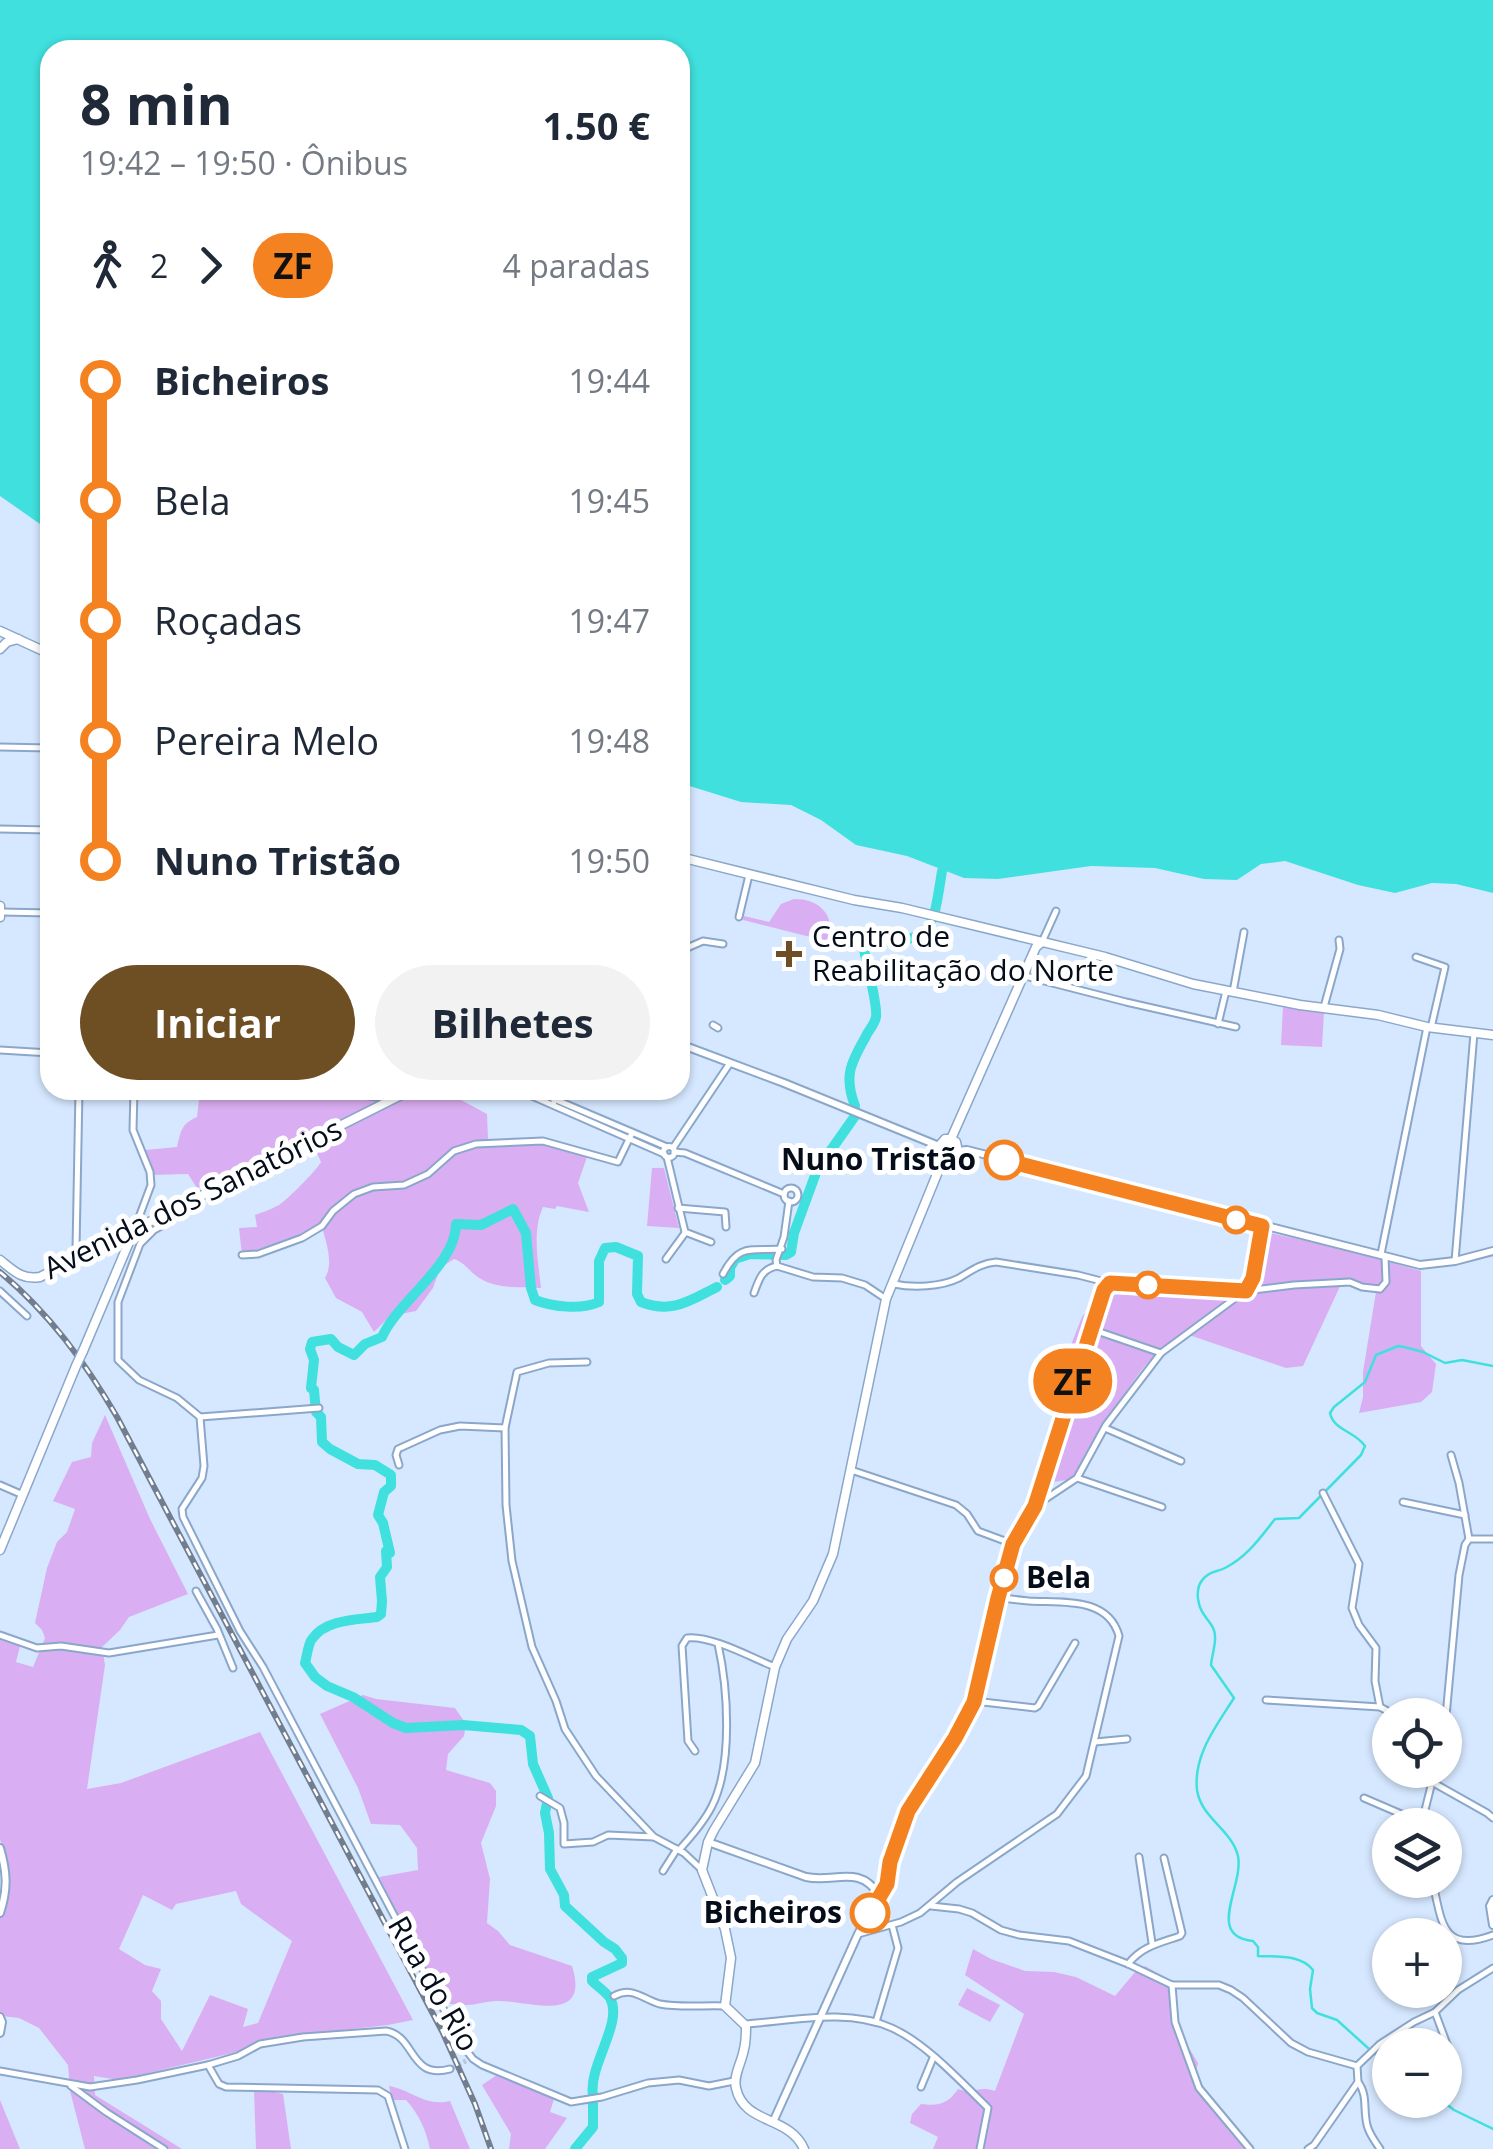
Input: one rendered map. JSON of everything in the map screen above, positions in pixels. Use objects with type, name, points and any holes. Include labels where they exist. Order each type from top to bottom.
[{"type":"main road","points":[[0,631],[40,649]]},
{"type":"main road","points":[[0,649],[18,639]]},
{"type":"main road","points":[[690,861],[748,878],[934,915],[1105,957],[1178,980],[1300,1005],[1378,1014],[1429,1028],[1493,1035]]},
{"type":"main road","points":[[951,1139],[1042,942]]},
{"type":"main road","name":"Avenida dos Sanatórios","points":[[0,1260],[28,1279],[40,1277],[391,1100]]},
{"type":"main road","points":[[951,1139],[958,1150],[954,1156],[944,1157],[939,1146],[942,1140],[951,1139]]},
{"type":"main road","points":[[804,2149],[790,2129],[751,2111],[737,2092],[735,2081],[744,2051],[745,2024],[725,2006],[729,1943],[702,1870],[714,1830],[756,1763],[775,1667],[824,1578],[886,1300],[944,1157]]},
{"type":"main road","points":[[0,1550],[135,1228]]},
{"type":"main road","points":[[111,1240],[126,1250]]},
{"type":"street","points":[[0,747],[40,748]]},
{"type":"street","points":[[0,829],[40,830]]},
{"type":"street","points":[[739,917],[748,878]]},
{"type":"street","points":[[1042,942],[1056,911]]},
{"type":"street","points":[[0,912],[40,913]]},
{"type":"street","points":[[1218,1024],[1244,932]]},
{"type":"street","points":[[1324,1008],[1340,940]]},
{"type":"street","points":[[690,947],[703,941],[724,944]]},
{"type":"street","points":[[891,1284],[946,1283],[986,1262],[996,1262],[1110,1283],[1246,1291],[1342,1282],[1380,1288],[1386,1282],[1383,1256],[1429,1028],[1446,966],[1416,958]]},
{"type":"street","points":[[1024,975],[1236,1027]]},
{"type":"street","points":[[1455,1262],[1474,1032]]},
{"type":"street","points":[[690,1048],[939,1146]]},
{"type":"street","points":[[0,1050],[40,1052]]},
{"type":"street","points":[[685,1232],[669,1152],[730,1063]]},
{"type":"street","points":[[78,1256],[79,1100]]},
{"type":"street","points":[[134,1100],[133,1130],[151,1184],[135,1228]]},
{"type":"street","points":[[548,1100],[669,1152],[685,1152],[784,1194],[789,1202],[779,1257],[761,1274],[754,1293]]},
{"type":"street","points":[[550,1100],[554,1102]]},
{"type":"street","points":[[242,1255],[268,1251],[302,1238],[322,1226],[354,1194],[373,1187],[404,1186],[428,1174],[454,1151],[476,1144],[543,1141],[618,1162],[631,1135]]},
{"type":"street","points":[[958,1150],[1420,1265],[1455,1262],[1493,1250]]},
{"type":"street","points":[[784,1194],[790,1188],[796,1190],[798,1198],[789,1202]]},
{"type":"street","points":[[678,1208],[726,1212],[726,1227]]},
{"type":"street","points":[[174,1210],[172,1220],[140,1244],[118,1302],[118,1360],[139,1380],[177,1398],[200,1417],[317,1408]]},
{"type":"street","points":[[1035,1506],[1077,1478],[1105,1428],[1161,1352],[1246,1291],[1253,1278],[1262,1226]]},
{"type":"street","points":[[685,1232],[711,1242]]},
{"type":"street","points":[[666,1259],[685,1232]]},
{"type":"street","points":[[723,1274],[732,1257],[740,1252],[779,1257],[813,1277],[866,1284],[886,1300]]},
{"type":"street","points":[[773,2122],[858,1934],[887,1884],[890,1862],[908,1811],[974,1702],[1013,1544],[1035,1506],[1104,1290],[1110,1283]]},
{"type":"street","points":[[0,1291],[27,1316]]},
{"type":"street","points":[[1091,1330],[1161,1352]]},
{"type":"street","points":[[587,1362],[549,1363],[517,1372],[505,1428],[506,1505],[512,1561],[532,1647],[565,1729],[596,1776],[654,1837]]},
{"type":"street","name":"Rua do Rio","points":[[200,1417],[202,1478],[182,1510],[183,1517],[469,2060],[579,2103],[648,2082],[679,2080],[709,2086],[735,2081]]},
{"type":"street","points":[[400,1465],[398,1449],[440,1430],[474,1425],[505,1428]]},
{"type":"street","points":[[1105,1428],[1181,1461]]},
{"type":"street","points":[[1447,1698],[1458,1574],[1469,1539],[1451,1455]]},
{"type":"street","points":[[850,1470],[956,1505],[978,1531],[1013,1544]]},
{"type":"street","points":[[1077,1478],[1162,1506]]},
{"type":"street","points":[[0,1485],[23,1494]]},
{"type":"street","points":[[1324,1493],[1358,1564],[1352,1608],[1376,1648],[1378,1698]]},
{"type":"street","points":[[1403,1502],[1465,1515]]},
{"type":"street","points":[[1469,1539],[1493,1539]]},
{"type":"street","points":[[196,1591],[233,1668]]},
{"type":"street","points":[[858,1934],[931,1906],[956,1882],[1057,1814],[1086,1776],[1118,1636],[1116,1626],[1088,1604],[998,1598]]},
{"type":"street","points":[[0,1635],[38,1648],[61,1646],[110,1653],[218,1635]]},
{"type":"street","points":[[696,1751],[688,1741],[682,1646],[687,1638],[718,1644],[775,1667]]},
{"type":"street","points":[[974,1702],[1035,1708],[1075,1642]]},
{"type":"street","points":[[664,1871],[714,1802],[721,1774],[726,1737],[718,1644]]},
{"type":"street","points":[[1266,1700],[1372,1707]]},
{"type":"street","points":[[1095,1742],[1128,1739]]},
{"type":"street","points":[[1443,1788],[1493,1818]]},
{"type":"street","points":[[1364,1798],[1386,1808]]},
{"type":"street","points":[[546,1799],[560,1808],[564,1844],[593,1842],[608,1836],[654,1837],[690,1858],[702,1870]]},
{"type":"street","points":[[708,1842],[812,1879],[858,1877],[879,1895]]},
{"type":"street","points":[[0,1848],[8,1890],[0,1912]]},
{"type":"street","points":[[1139,1857],[1152,1944]]},
{"type":"street","points":[[1128,1964],[1135,1954],[1182,1932],[1164,1858]]},
{"type":"street","points":[[1436,1898],[1444,1929],[1450,1936],[1470,1942],[1493,1936]]},
{"type":"street","points":[[1493,1900],[1493,1926]]},
{"type":"street","points":[[931,1906],[972,1913],[1018,1935],[1069,1941],[1172,1986],[1209,1984],[1231,1990],[1291,2043],[1356,2066]]},
{"type":"street","points":[[875,2023],[898,1948],[892,1924]]},
{"type":"street","points":[[1356,2066],[1380,2044],[1435,2012],[1458,1990],[1493,1968]]},
{"type":"street","points":[[1172,1986],[1174,2022],[1199,2088],[1250,2149]]},
{"type":"street","points":[[614,1996],[624,1991],[661,2004],[725,2006]]},
{"type":"street","points":[[1435,2012],[1441,2028]]},
{"type":"street","points":[[0,2017],[0,2033]]},
{"type":"street","points":[[745,2024],[819,2017],[891,2028],[933,2057],[988,2108],[980,2149]]},
{"type":"street","points":[[0,2071],[90,2087],[208,2064],[238,2056],[260,2044],[390,2031],[402,2038],[424,2067],[438,2072],[450,2069]]},
{"type":"street","points":[[921,2087],[933,2057]]},
{"type":"street","points":[[208,2064],[219,2084],[226,2087],[378,2090],[388,2096],[405,2149]]},
{"type":"street","points":[[1308,2149],[1358,2082],[1356,2066]]},
{"type":"street","points":[[1358,2082],[1364,2093],[1369,2132],[1380,2149]]},
{"type":"street","points":[[68,2084],[164,2149]]},
{"type":"shaded area","points":[[0,0],[1493,0],[1493,893],[1432,883],[1395,893],[1285,861],[1261,864],[1237,880],[1204,879],[1155,868],[1091,866],[998,879],[964,878],[907,856],[856,845],[791,805],[741,802],[690,786],[690,40],[40,40],[40,524],[0,496]]},
{"type":"shaded area","points":[[794,899],[823,909],[830,921],[831,938],[843,941],[842,945],[743,920],[744,916],[769,922],[781,904]]},
{"type":"shaded area","points":[[1283,1007],[1324,1012],[1322,1047],[1281,1045]]},
{"type":"shaded area","points":[[199,1100],[461,1100],[487,1114],[491,1143],[550,1145],[588,1154],[578,1183],[589,1212],[543,1207],[537,1236],[541,1288],[488,1282],[454,1259],[440,1268],[433,1288],[416,1311],[390,1316],[374,1332],[362,1312],[336,1298],[325,1278],[329,1259],[322,1227],[242,1255],[239,1228],[257,1227],[255,1215],[279,1205],[314,1172],[321,1162],[313,1151],[213,1198],[197,1188],[188,1174],[150,1175],[145,1150],[177,1147],[182,1129],[197,1117]]},
{"type":"shaded area","points":[[652,1168],[664,1168],[679,1228],[647,1226]]},
{"type":"shaded area","points":[[1266,1232],[1421,1271],[1421,1346],[1436,1364],[1432,1392],[1421,1402],[1359,1413],[1376,1292],[1342,1282],[1303,1366],[1286,1368],[1187,1331],[1158,1352],[1139,1374],[1073,1479],[1048,1480],[1067,1412],[1061,1395],[1069,1350],[1082,1317],[1094,1302],[1120,1280],[1234,1288],[1253,1284]]},
{"type":"shaded area","points":[[105,1415],[188,1594],[129,1617],[102,1647],[105,1665],[87,1789],[121,1783],[260,1732],[413,2020],[264,2039],[241,2051],[119,2080],[94,2076],[95,2095],[182,2149],[85,2149],[70,2091],[68,2065],[39,2028],[19,2018],[2,2016],[0,2020],[0,1891],[7,1890],[9,1877],[0,1840],[0,1639],[20,1646],[16,1662],[33,1667],[45,1638],[35,1623],[47,1568],[75,1509],[53,1501],[72,1462],[91,1457],[92,1443]],"holes":[[[236,1891],[241,1904],[292,1941],[258,2023],[243,2027],[248,2009],[210,1995],[182,2051],[161,2019],[161,2001],[152,1991],[161,1969],[145,1965],[119,1949],[143,1895],[172,1910],[176,1904]]]},
{"type":"shaded area","points":[[363,1695],[455,1708],[466,1724],[464,1736],[448,1754],[446,1770],[490,1783],[496,1791],[496,1806],[481,1843],[490,1879],[487,1923],[510,1945],[572,1966],[573,1997],[565,2003],[442,2004],[379,1877],[418,1870],[417,1848],[400,1825],[371,1824],[358,1788],[320,1714]]},
{"type":"shaded area","points":[[973,1949],[1025,1971],[1076,1977],[1115,1996],[1145,1966],[1177,1984],[1171,2005],[1198,2063],[1196,2072],[1203,2092],[1248,2149],[933,2149],[938,2137],[910,2123],[912,2114],[921,2104],[947,2101],[958,2089],[995,2091],[1024,2014],[965,1975]]},
{"type":"shaded area","points":[[967,1988],[1000,2005],[990,2022],[958,2005]]},
{"type":"shaded area","points":[[497,2075],[554,2099],[550,2112],[567,2118],[545,2149],[509,2149],[511,2134],[482,2085]]},
{"type":"shaded area","points":[[389,2086],[426,2100],[450,2101],[470,2149],[430,2149],[415,2111],[406,2100],[392,2100]]},
{"type":"shaded area","points":[[254,2090],[283,2094],[291,2149],[256,2149]]},
{"type":"shaded area","points":[[0,2100],[20,2149],[0,2149]]},
{"type":"waterway","points":[[855,1106],[850,1071],[876,1017],[863,945],[906,939],[926,930],[936,909],[942,871]]},
{"type":"waterway","points":[[725,1280],[735,1259],[750,1254],[791,1252],[817,1170],[855,1116]]},
{"type":"waterway","points":[[593,2095],[613,2008],[610,1998],[592,1977],[622,1963],[622,1958],[565,1906],[564,1895],[550,1869],[545,1813],[548,1798],[533,1764],[530,1736],[521,1730],[463,1725],[406,1728],[327,1686],[305,1663],[318,1632],[342,1622],[381,1614],[380,1577],[387,1567],[386,1551],[390,1553],[378,1515],[384,1492],[391,1486],[391,1475],[375,1465],[358,1464],[322,1442],[321,1417],[316,1412],[311,1388],[314,1360],[310,1349],[312,1342],[331,1339],[354,1355],[365,1344],[382,1337],[447,1254],[456,1224],[481,1225],[513,1209],[526,1233],[535,1300],[567,1307],[599,1302],[599,1261],[605,1248],[616,1247],[638,1256],[637,1294],[641,1302],[671,1306],[717,1287]]},
{"type":"waterway","points":[[1368,2048],[1337,2020],[1312,2008],[1313,1970],[1308,1965],[1288,1957],[1258,1956],[1253,1941],[1231,1930],[1230,1908],[1238,1856],[1230,1839],[1204,1808],[1197,1777],[1208,1741],[1234,1698],[1211,1665],[1215,1635],[1200,1608],[1198,1590],[1206,1576],[1247,1553],[1275,1519],[1299,1518],[1361,1455],[1365,1446],[1336,1424],[1330,1413],[1365,1382],[1376,1355],[1398,1346],[1445,1363],[1462,1360],[1493,1366]]},
{"type":"waterway","points":[[575,2149],[593,2127],[593,2103]]},
{"type":"waterway","points":[[1462,2114],[1493,2129]]},
{"type":"tunnel","points":[[450,2069],[466,2061]]},
{"type":"railway","points":[[0,1272],[65,1339],[117,1417],[442,2031],[491,2149]]},
{"type":"bus line","name":"ZF","points":[[870,1913],[887,1884],[890,1862],[908,1811],[974,1702],[1013,1544],[1035,1506],[1104,1290],[1110,1283],[1246,1291],[1253,1278],[1262,1226],[1004,1160]]},
{"type":"place","name":"Centro de Reabilitação do Norte","points":[[789,954]]},
{"type":"place","name":"Nuno Tristão","points":[[1004,1160]]},
{"type":"place","name":"Bela","points":[[1004,1578]]},
{"type":"place","name":"Bicheiros","points":[[870,1913]]}]
